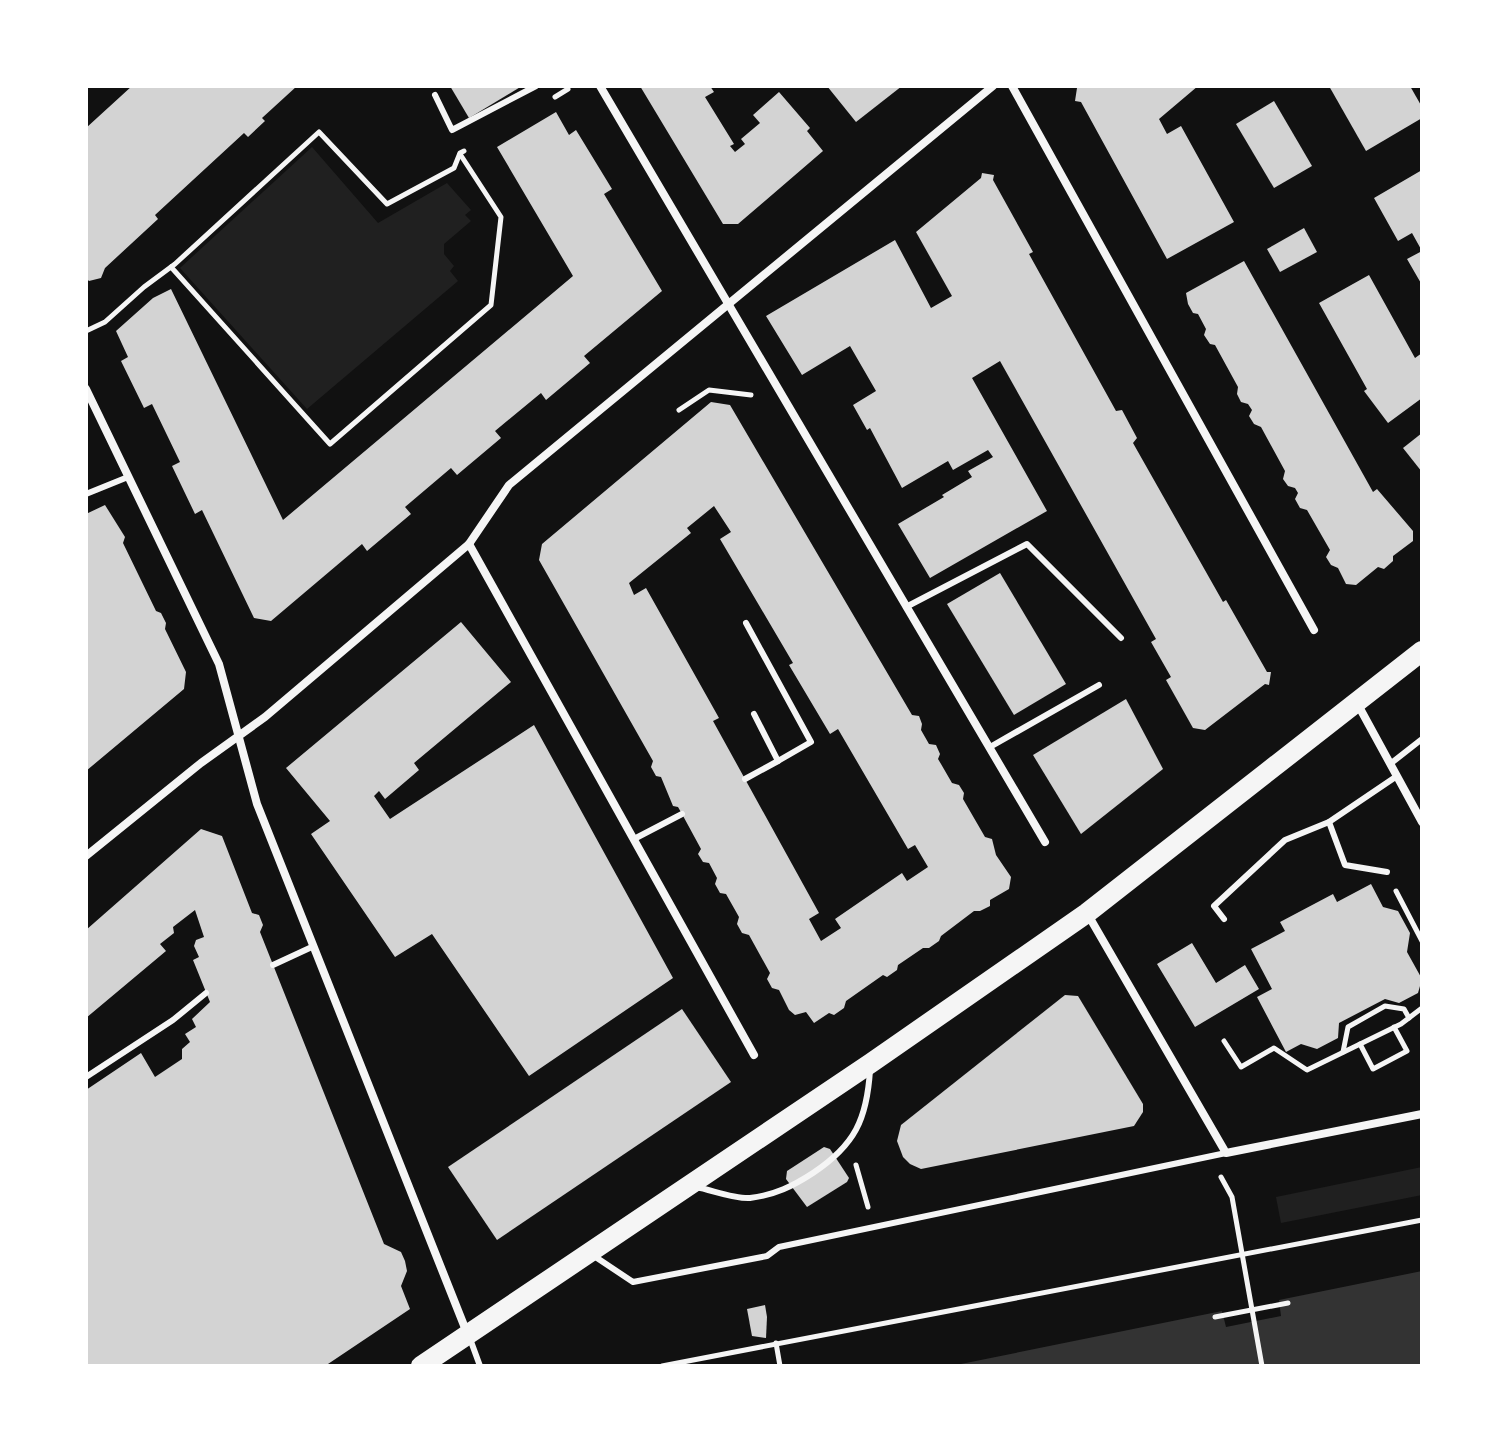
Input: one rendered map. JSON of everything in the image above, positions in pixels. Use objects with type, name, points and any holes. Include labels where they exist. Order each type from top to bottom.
[{"type":"main road","points":[[421,1366],[871,1063],[1087,913],[1422,651]]},
{"type":"street","points":[[600,86],[1045,842]]},
{"type":"street","points":[[86,856],[265,717],[469,544],[509,485],[993,86]]},
{"type":"street","points":[[1012,86],[1314,630]]},
{"type":"street","points":[[86,389],[219,664],[257,804],[467,1333]]},
{"type":"street","points":[[469,544],[754,1055]]},
{"type":"street","points":[[1357,703],[1422,822]]},
{"type":"street","points":[[1087,913],[1226,1153],[1422,1114]]},
{"type":"lane","points":[[435,95],[452,130],[536,86]]},
{"type":"lane","points":[[86,494],[128,477]]},
{"type":"lane","points":[[906,607],[1027,544],[1121,638]]},
{"type":"lane","points":[[745,779],[811,742],[746,623]]},
{"type":"lane","points":[[990,747],[1099,685]]},
{"type":"lane","points":[[754,714],[778,761]]},
{"type":"lane","points":[[1390,764],[1422,739]]},
{"type":"lane","points":[[1224,919],[1214,906],[1285,840],[1329,822],[1397,776]]},
{"type":"lane","points":[[634,839],[682,814]]},
{"type":"lane","points":[[1329,822],[1345,865],[1387,872]]},
{"type":"lane","points":[[273,965],[314,946]]},
{"type":"lane","points":[[86,1077],[173,1020],[206,993]]},
{"type":"lane","points":[[688,1185],[747,1198],[779,1192],[825,1165],[845,1148],[864,1115],[871,1063]]},
{"type":"lane","points":[[588,1252],[633,1282],[767,1256],[779,1247],[1226,1153]]},
{"type":"lane","points":[[467,1333],[480,1366]]},
{"type":"path","points":[[555,97],[568,89]]},
{"type":"path","points":[[86,331],[105,322],[171,267],[319,132],[387,204],[454,168],[460,153],[473,145]]},
{"type":"path","points":[[171,267],[330,444],[491,305],[501,217],[460,153]]},
{"type":"path","points":[[679,410],[709,390],[751,395]]},
{"type":"path","points":[[1387,872],[1422,941]]},
{"type":"path","points":[[1343,1052],[1348,1027],[1385,1006],[1404,1009],[1409,1018]]},
{"type":"path","points":[[1224,1041],[1241,1067],[1274,1048],[1307,1070],[1394,1027],[1422,1008]]},
{"type":"path","points":[[1360,1044],[1373,1069],[1407,1051],[1394,1027]]},
{"type":"path","points":[[854,1160],[868,1207]]},
{"type":"path","points":[[1232,1197],[1262,1366]]},
{"type":"path","points":[[662,1366],[1422,1220]]},
{"type":"path","points":[[1215,1317],[1288,1303]]},
{"type":"path","points":[[776,1343],[780,1366]]},
{"type":"shaded area","points":[[312,147],[378,223],[447,183],[471,210],[465,215],[471,221],[444,244],[444,254],[454,266],[450,271],[458,281],[307,409],[180,268]]},
{"type":"shaded area","points":[[1422,1167],[1422,1195],[1281,1223],[1276,1197]]},
{"type":"shaded area","points":[[1422,1271],[1422,1366],[951,1366],[1222,1311],[1226,1327],[1281,1316],[1279,1300]]},
{"type":"building","points":[[132,86],[297,86],[262,118],[265,121],[248,137],[244,133],[155,215],[158,219],[105,268],[101,278],[89,281],[86,278],[86,128]]},
{"type":"building","points":[[450,86],[522,86],[469,118]]},
{"type":"building","points":[[640,86],[710,86],[714,92],[705,97],[734,144],[730,146],[735,152],[745,144],[741,139],[760,123],[753,115],[779,92],[810,128],[807,131],[823,151],[738,224],[723,224]]},
{"type":"building","points":[[827,86],[902,86],[856,122]]},
{"type":"building","points":[[1198,86],[1159,119],[1167,134],[1181,126],[1234,222],[1167,259],[1081,102],[1075,101],[1077,88]]},
{"type":"building","points":[[1329,86],[1410,86],[1422,107],[1422,118],[1366,151]]},
{"type":"building","points":[[1274,101],[1312,166],[1274,188],[1236,124]]},
{"type":"building","points":[[556,112],[569,135],[576,130],[612,189],[604,194],[662,291],[584,356],[590,363],[546,400],[541,393],[495,431],[501,438],[457,475],[451,468],[405,507],[411,514],[367,551],[362,544],[271,621],[254,618],[202,510],[195,514],[172,466],[180,462],[152,404],[144,408],[121,361],[128,357],[116,331],[153,298],[171,289],[283,520],[573,276],[497,147]]},
{"type":"building","points":[[1422,170],[1422,251],[1412,233],[1398,241],[1374,198]]},
{"type":"building","points":[[982,173],[994,175],[993,180],[1033,252],[1029,254],[1116,411],[1122,410],[1137,438],[1133,443],[1223,602],[1226,600],[1267,672],[1271,672],[1269,685],[1265,684],[1205,730],[1193,728],[1166,680],[1171,677],[1151,642],[1156,639],[1000,361],[972,378],[1047,511],[930,578],[898,524],[944,497],[942,495],[972,477],[968,471],[993,457],[988,450],[953,470],[948,461],[902,488],[870,428],[867,430],[853,405],[876,391],[850,346],[802,375],[766,316],[895,240],[931,308],[952,296],[916,232],[981,178]]},
{"type":"building","points":[[1304,228],[1317,252],[1280,272],[1267,249]]},
{"type":"building","points":[[1422,251],[1422,285],[1407,259]]},
{"type":"building","points":[[1244,261],[1373,492],[1377,489],[1413,531],[1413,541],[1393,556],[1393,561],[1384,569],[1378,567],[1356,585],[1346,584],[1338,568],[1331,565],[1326,557],[1330,550],[1307,510],[1300,508],[1295,499],[1298,493],[1295,488],[1288,486],[1283,479],[1285,471],[1261,427],[1254,424],[1249,416],[1252,410],[1248,404],[1241,402],[1238,387],[1215,345],[1210,344],[1204,335],[1206,329],[1198,314],[1193,313],[1188,304],[1186,293]]},
{"type":"building","points":[[1369,275],[1415,358],[1422,353],[1422,398],[1388,423],[1364,391],[1367,389],[1319,303]]},
{"type":"building","points":[[711,402],[730,405],[912,715],[919,716],[921,730],[929,744],[936,745],[940,754],[938,759],[952,783],[959,785],[964,793],[963,799],[985,837],[992,839],[996,855],[1011,877],[1009,889],[990,900],[990,906],[974,911],[929,948],[923,948],[898,965],[897,970],[887,977],[883,975],[846,1001],[844,1008],[834,1015],[829,1013],[814,1023],[806,1012],[795,1015],[779,990],[772,988],[767,979],[770,973],[749,935],[742,933],[737,924],[739,917],[726,894],[720,893],[715,884],[717,878],[709,863],[703,862],[698,854],[701,849],[678,807],[673,806],[661,777],[656,776],[651,767],[653,761],[539,560],[542,544]],"holes":[[[714,506],[731,532],[720,539],[793,663],[789,665],[830,734],[838,729],[908,849],[915,845],[928,867],[907,881],[902,873],[835,919],[841,928],[821,941],[809,919],[819,913],[713,721],[719,718],[646,588],[634,595],[629,583],[691,533],[687,528]]]},
{"type":"building","points":[[1422,433],[1422,472],[1403,448]]},
{"type":"building","points":[[105,505],[125,537],[123,543],[156,611],[161,613],[166,623],[165,629],[186,672],[184,689],[86,771],[86,514]]},
{"type":"building","points":[[1000,573],[1066,684],[1014,715],[947,604]]},
{"type":"building","points":[[461,622],[511,682],[414,763],[419,770],[385,799],[379,791],[374,796],[390,819],[534,725],[673,978],[529,1076],[432,934],[395,957],[311,834],[330,821],[286,768]]},
{"type":"building","points":[[1126,699],[1163,769],[1081,834],[1033,755]]},
{"type":"building","points":[[201,829],[222,836],[252,913],[259,915],[263,925],[260,932],[384,1244],[401,1252],[405,1261],[407,1271],[401,1286],[410,1309],[325,1366],[86,1366],[86,1090],[141,1053],[155,1077],[182,1059],[182,1049],[190,1042],[185,1034],[196,1027],[192,1019],[210,1002],[193,960],[199,957],[194,946],[196,940],[204,937],[195,910],[173,927],[174,933],[160,944],[166,951],[86,1018],[86,930]]},
{"type":"building","points":[[1371,884],[1383,907],[1398,911],[1410,933],[1407,952],[1422,979],[1418,993],[1399,1003],[1385,999],[1339,1023],[1338,1038],[1317,1049],[1301,1044],[1286,1052],[1257,997],[1272,989],[1251,949],[1285,931],[1280,922],[1333,894],[1337,902]]},
{"type":"building","points":[[1192,943],[1216,983],[1245,965],[1259,989],[1195,1027],[1157,964]]},
{"type":"building","points":[[1065,995],[1078,996],[1143,1104],[1143,1112],[1134,1126],[921,1169],[910,1164],[903,1157],[897,1141],[901,1125]]},
{"type":"building","points":[[682,1009],[731,1082],[497,1240],[448,1167]]},
{"type":"building","points":[[824,1147],[830,1149],[849,1178],[807,1207],[786,1179],[787,1171]]},
{"type":"building","points":[[765,1305],[766,1338],[752,1336],[747,1309]]}]
